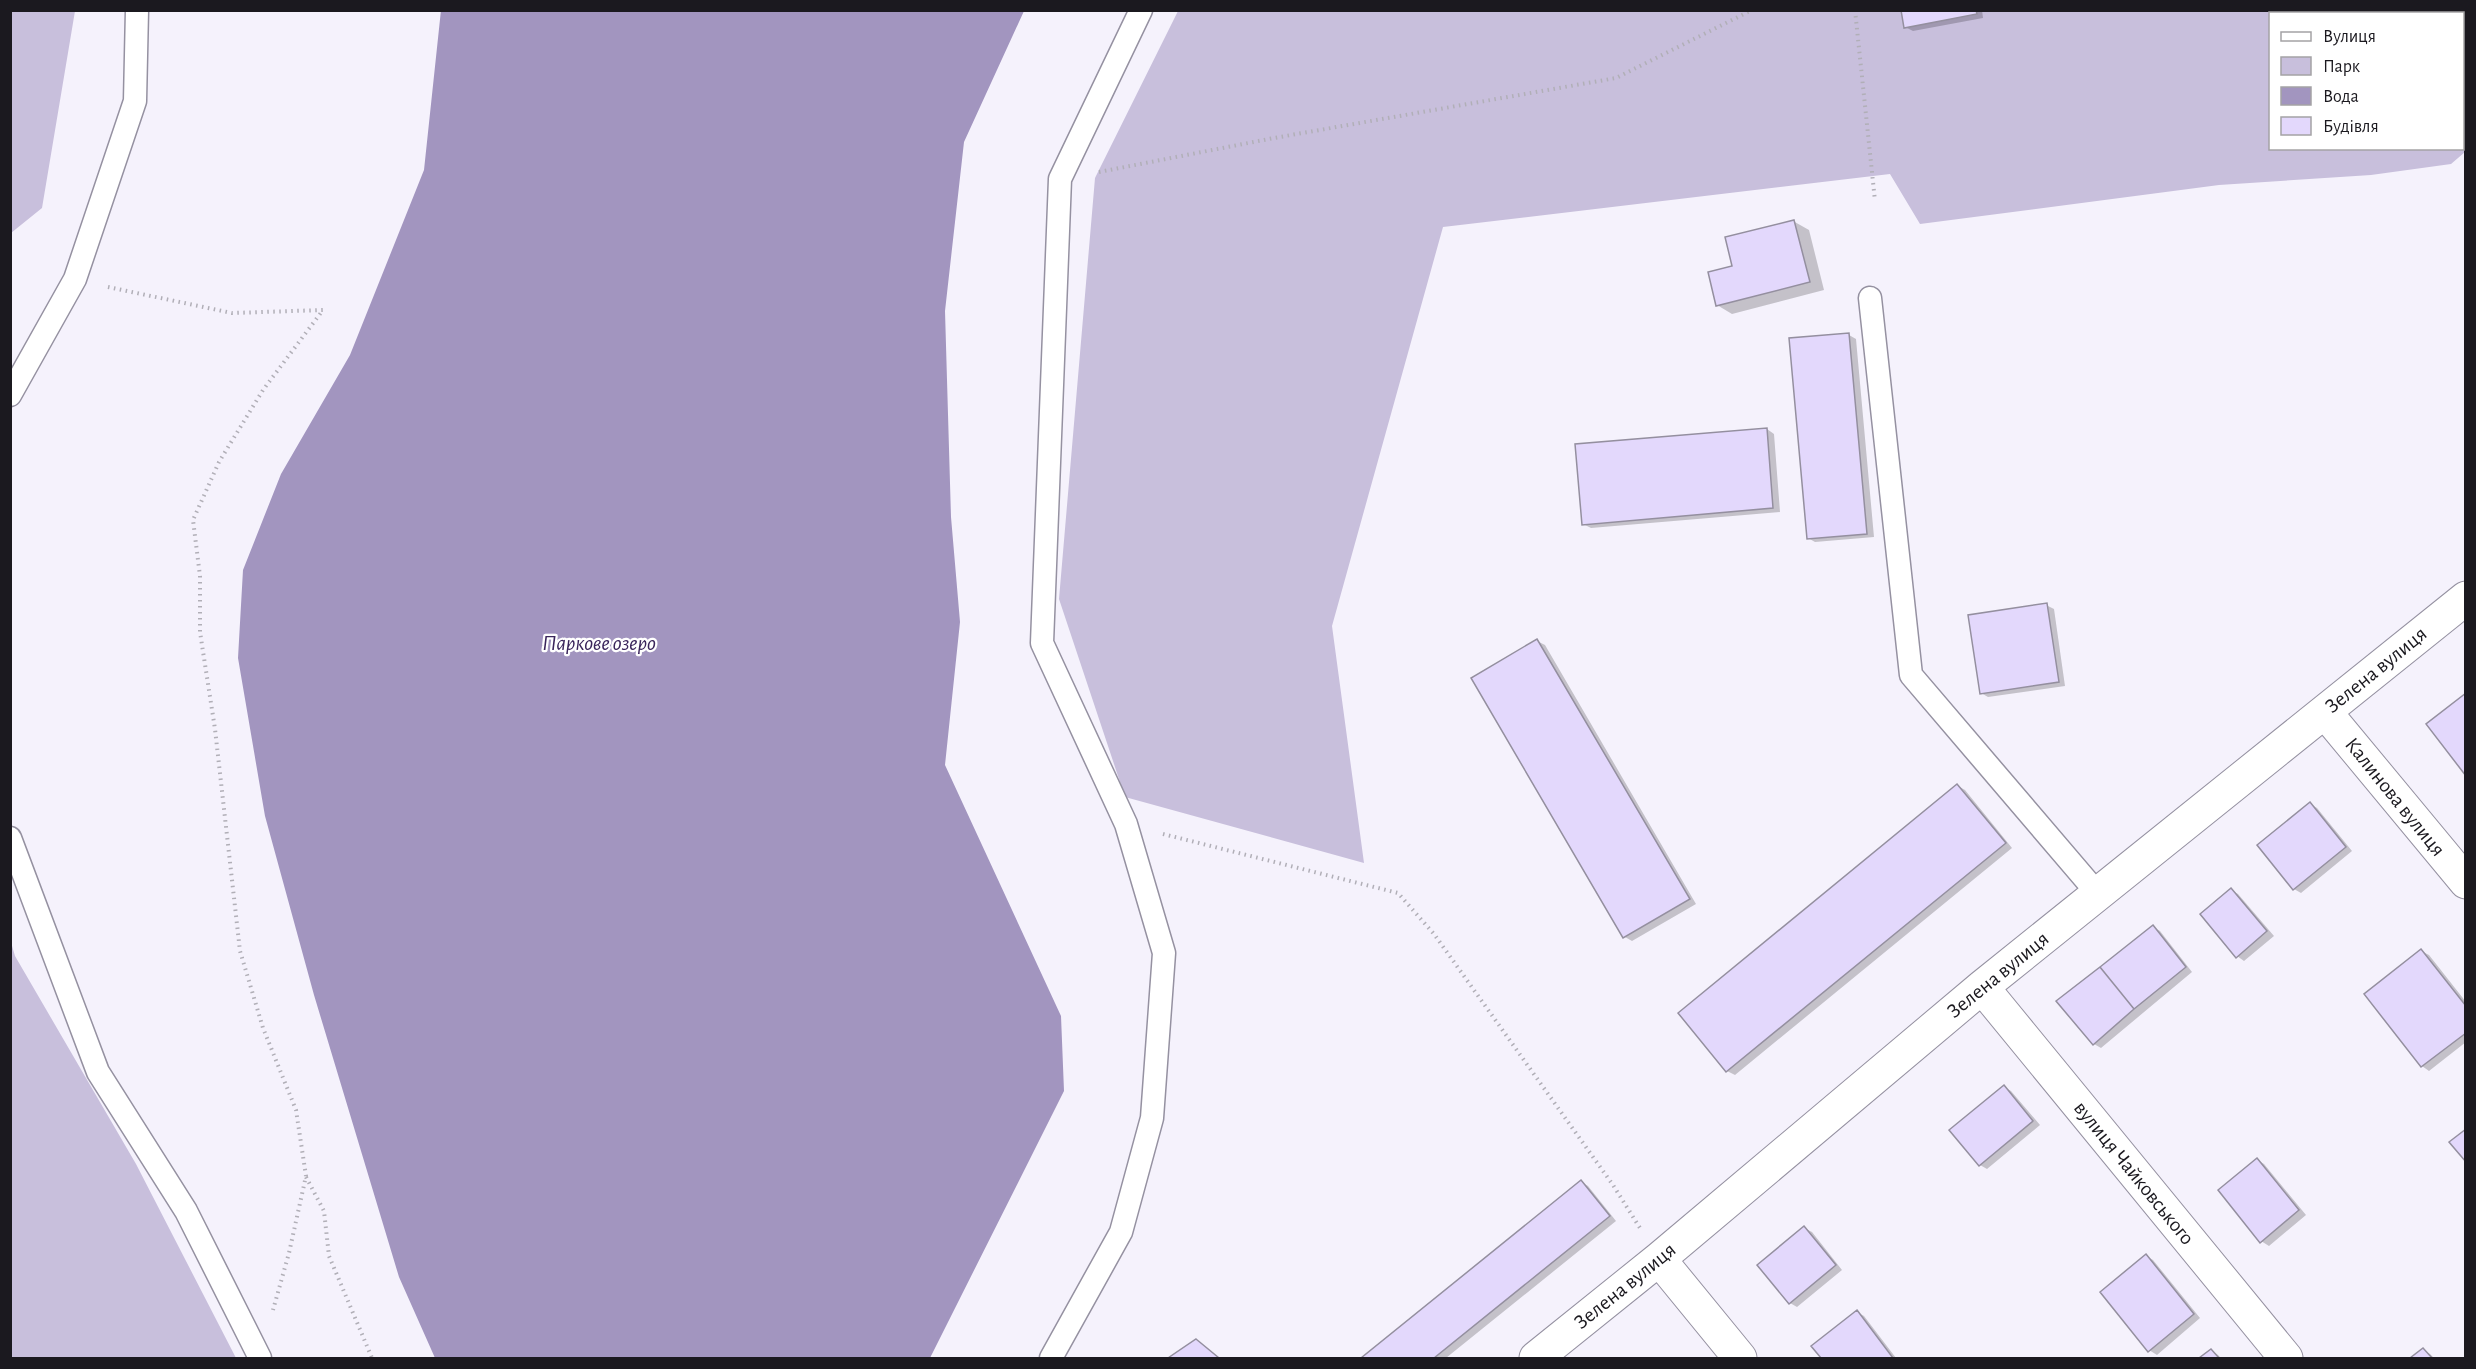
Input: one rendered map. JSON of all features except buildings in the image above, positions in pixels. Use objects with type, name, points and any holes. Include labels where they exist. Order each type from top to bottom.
[{"type":"street","name":"Зелена вулиця","points":[[1536,1359],[1659,1259],[1982,987],[2466,598]]},
{"type":"street","name":"Калинова вулиця","points":[[2325,712],[2466,882]]},
{"type":"street","name":"вулиця Чайковського","points":[[1982,987],[2286,1359]]},
{"type":"street","points":[[1659,1259],[1740,1359]]},
{"type":"lane","points":[[10,395],[75,279],[135,100],[137,10]]},
{"type":"lane","points":[[1051,1359],[1121,1232],[1152,1118],[1164,953],[1126,824],[1042,643],[1060,179],[1141,10]]},
{"type":"lane","points":[[1870,298],[1911,675],[2098,894]]},
{"type":"lane","points":[[10,838],[98,1072],[186,1211],[260,1359]]},
{"type":"path","points":[[1060,179],[1274,138],[1616,78],[1752,10]]},
{"type":"path","points":[[1855,10],[1875,201]]},
{"type":"path","points":[[75,279],[232,313],[323,310],[263,390],[219,462],[193,520],[200,576],[200,632],[215,729],[240,951],[263,1028],[296,1110],[306,1176],[324,1211],[328,1256],[372,1359]]},
{"type":"path","points":[[1126,824],[1398,893],[1434,934],[1613,1185],[1659,1259]]},
{"type":"path","points":[[260,1359],[289,1253],[306,1176]]},
{"type":"green space","points":[[11,10],[75,11],[42,208],[11,233]]},
{"type":"green space","points":[[1178,11],[2465,11],[2465,152],[2451,164],[2371,175],[2219,185],[1920,224],[1890,174],[1443,227],[1332,626],[1364,863],[1125,797],[1059,599],[1095,178]]},
{"type":"green space","points":[[10,939],[15,956],[136,1164],[236,1358],[11,1358]]},
{"type":"water","name":"Паркове озеро","points":[[441,10],[1024,11],[964,142],[945,311],[951,517],[960,622],[945,765],[1061,1016],[1064,1091],[930,1358],[435,1358],[399,1277],[314,995],[265,816],[238,658],[243,570],[281,474],[350,355],[424,170]]}]
